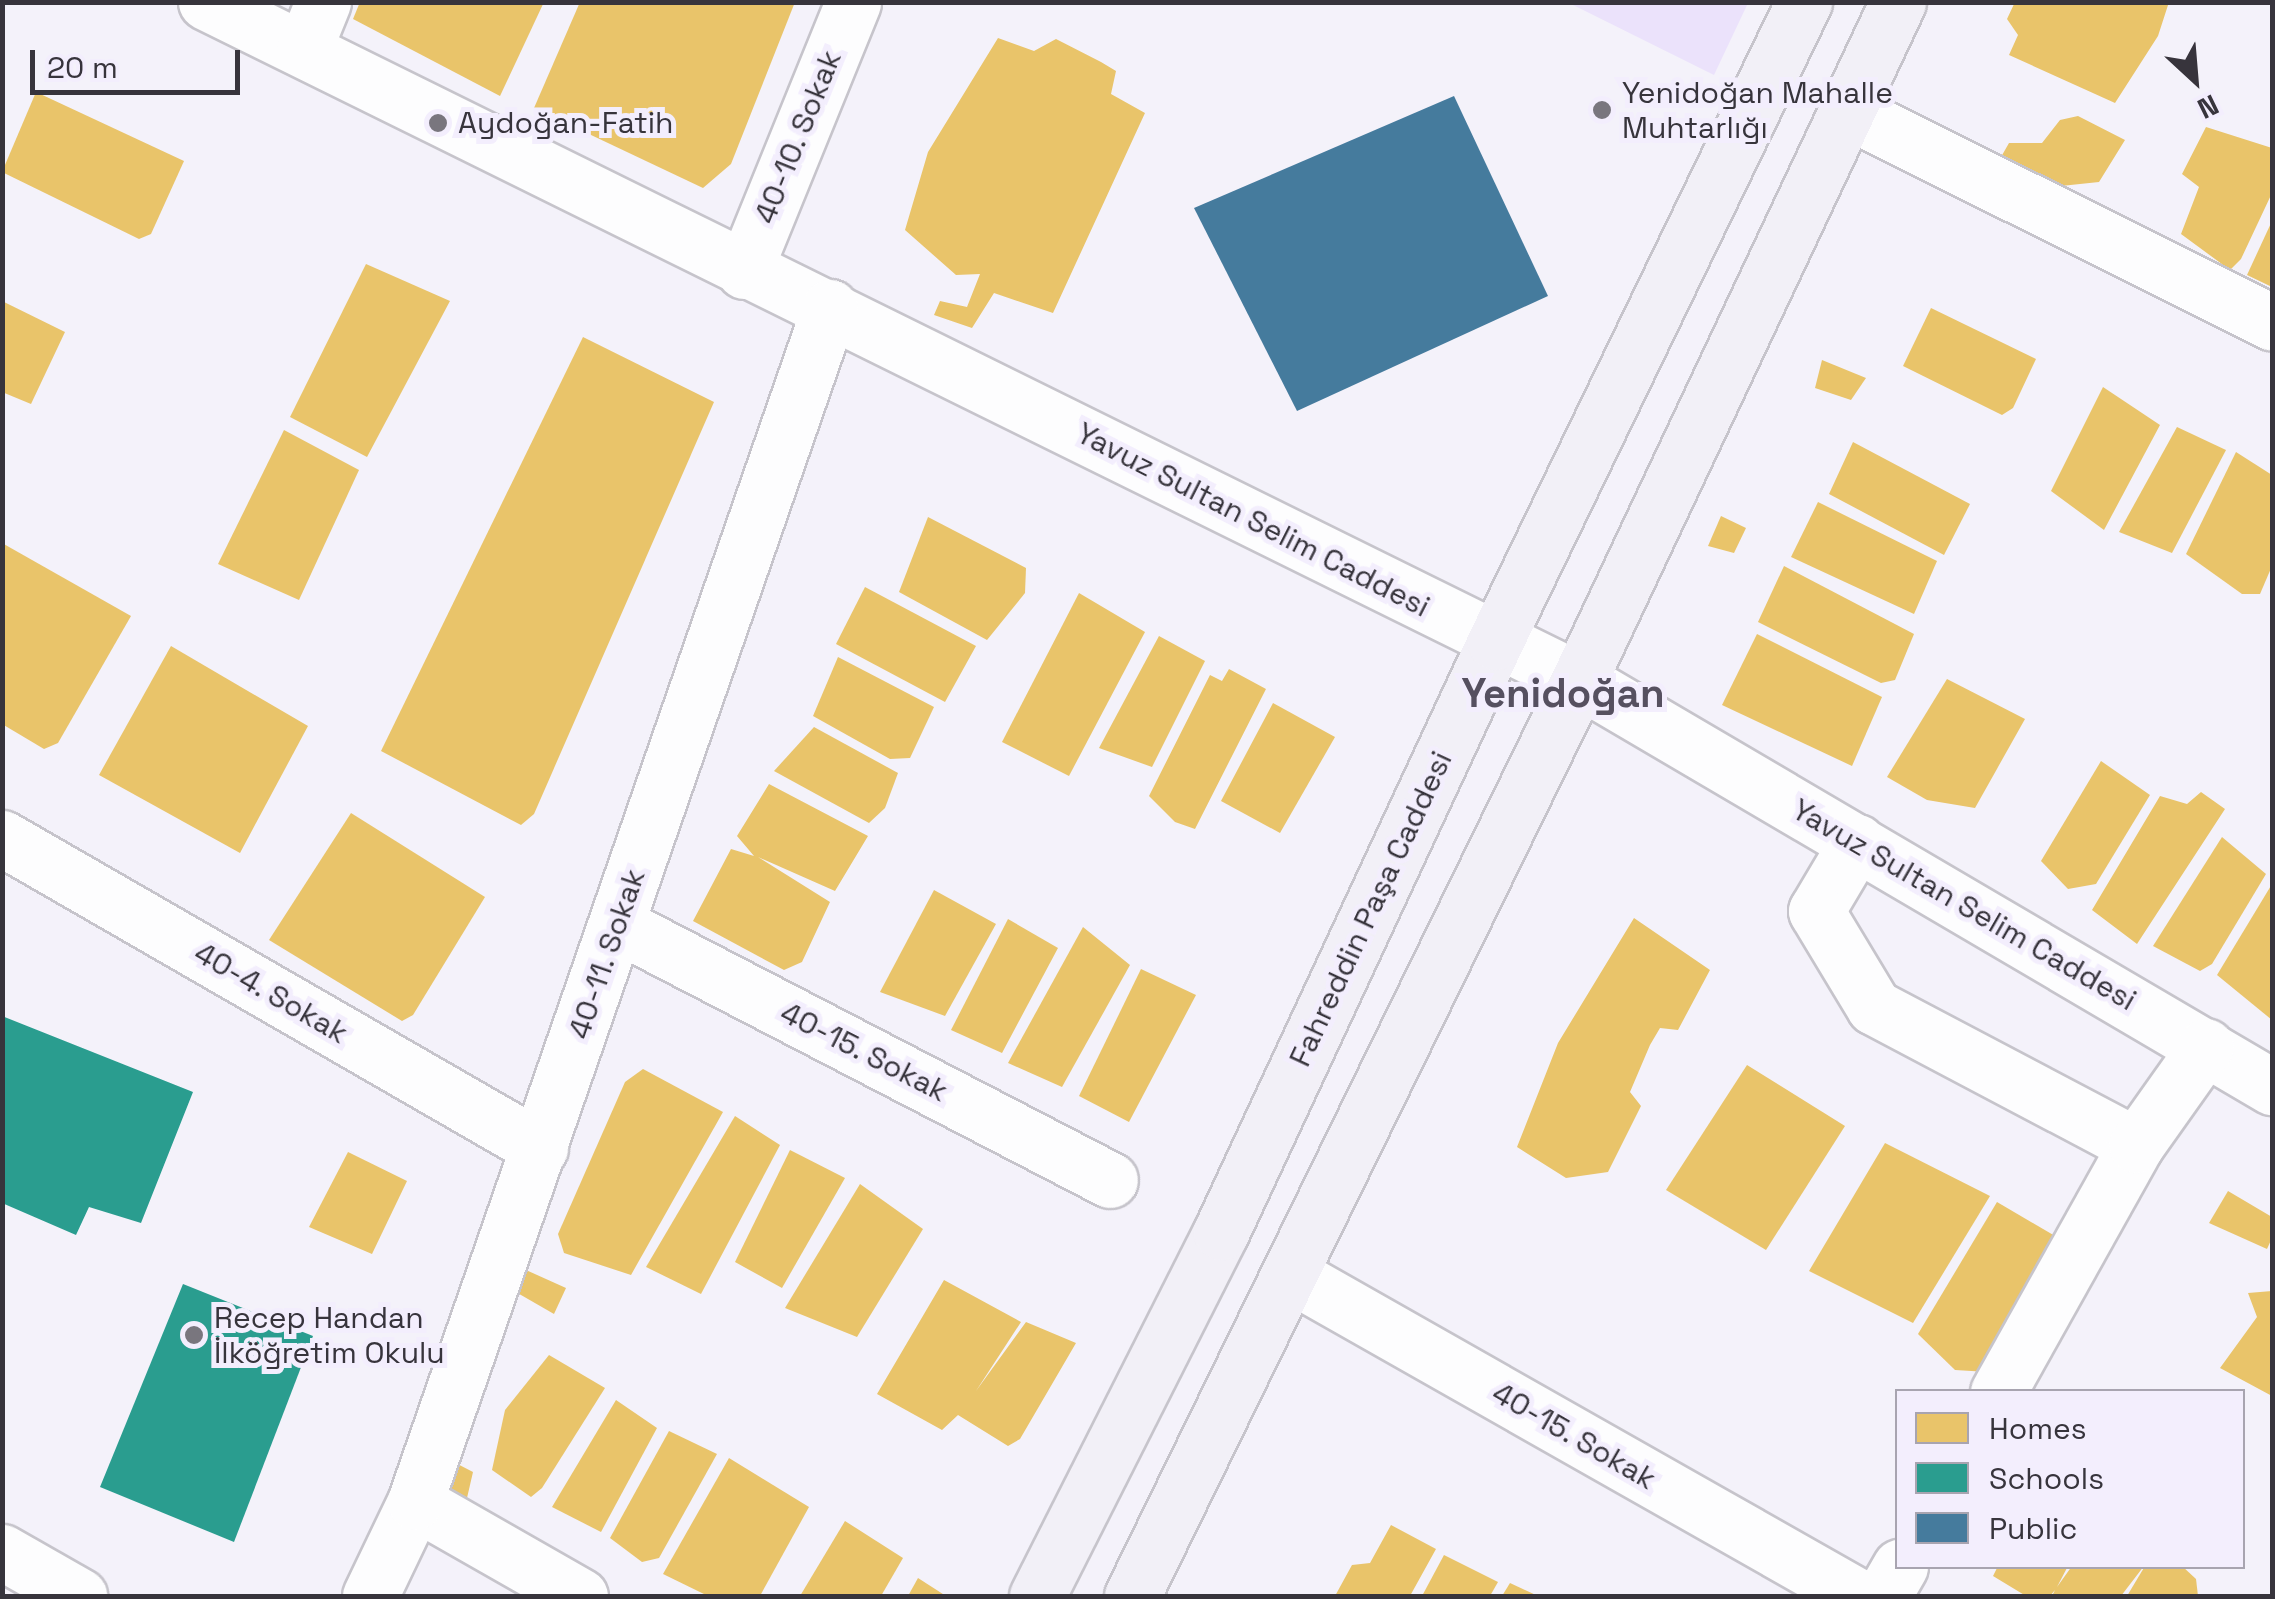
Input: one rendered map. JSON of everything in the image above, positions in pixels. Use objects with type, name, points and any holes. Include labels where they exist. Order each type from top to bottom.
[{"type":"main road","name":"Fahreddin Paşa Caddesi","points":[[1037,1596],[1221,1232],[1495,642],[1804,2]]},
{"type":"main road","points":[[1132,1596],[1579,680],[1898,2]]},
{"type":"street","name":"Yavuz Sultan Selim Caddesi","points":[[206,2],[313,26],[744,271],[830,307],[1495,642],[1579,680],[2272,1087]]},
{"type":"street","name":"40-10. Sokak","points":[[744,271],[853,2]]},
{"type":"street","points":[[1846,110],[2272,322]]},
{"type":"street","name":"40-11. Sokak","points":[[370,1596],[415,1502],[830,307]]},
{"type":"street","name":"40-4. Sokak","points":[[2,838],[540,1148]]},
{"type":"street","points":[[1858,842],[1816,911],[1874,1007],[2136,1145]]},
{"type":"street","name":"40-15. Sokak","points":[[618,926],[1110,1180]]},
{"type":"street","points":[[2000,1389],[2136,1145],[2206,1046]]},
{"type":"street","name":"40-15. Sokak","points":[[1291,1274],[1858,1596]]},
{"type":"street","points":[[415,1502],[580,1596]]},
{"type":"street","points":[[2,1552],[79,1596]]},
{"type":"street","points":[[1883,1596],[1898,1569]]},
{"type":"shaded area","points":[[1569,3],[1748,3],[1714,75]]},
{"type":"building: Homes","points":[[360,2],[544,2],[500,96],[353,19]]},
{"type":"building: Homes","points":[[580,2],[795,2],[731,164],[703,188],[534,108]]},
{"type":"building: Homes","points":[[2015,2],[2169,2],[2158,36],[2115,103],[2009,55],[2018,35],[2007,19]]},
{"type":"building: Homes","points":[[998,38],[1034,51],[1056,39],[1116,71],[1111,94],[1145,113],[1053,313],[994,293],[972,328],[934,315],[940,301],[967,307],[980,274],[956,275],[905,230],[928,152]]},
{"type":"building: Homes","points":[[36,92],[184,161],[151,234],[139,239],[2,172]]},
{"type":"building: Homes","points":[[2078,116],[2125,140],[2099,182],[2061,186],[2001,157],[2009,143],[2042,143],[2060,120]]},
{"type":"building: Homes","points":[[2206,127],[2272,148],[2272,193],[2241,259],[2230,270],[2181,234],[2199,187],[2182,174]]},
{"type":"building: Homes","points":[[2272,221],[2272,287],[2247,275]]},
{"type":"building: Homes","points":[[366,264],[450,301],[367,457],[290,417]]},
{"type":"building: Homes","points":[[2,301],[65,332],[31,404],[2,392]]},
{"type":"building: Homes","points":[[1931,308],[2036,359],[2013,408],[2002,415],[1903,366]]},
{"type":"building: Homes","points":[[583,337],[714,402],[534,814],[521,825],[381,751]]},
{"type":"building: Homes","points":[[1822,360],[1866,378],[1851,400],[1815,388]]},
{"type":"building: Homes","points":[[2103,387],[2160,425],[2104,530],[2051,491]]},
{"type":"building: Homes","points":[[2177,427],[2226,450],[2172,553],[2119,532]]},
{"type":"building: Homes","points":[[284,430],[359,470],[299,600],[218,564]]},
{"type":"building: Homes","points":[[1853,442],[1970,504],[1944,555],[1829,494]]},
{"type":"building: Homes","points":[[2236,452],[2272,475],[2272,566],[2260,594],[2242,594],[2186,554]]},
{"type":"building: Homes","points":[[1818,502],[1937,561],[1914,614],[1791,557]]},
{"type":"building: Homes","points":[[1721,516],[1746,528],[1734,553],[1708,546]]},
{"type":"building: Homes","points":[[928,517],[1026,568],[1025,593],[987,640],[899,592]]},
{"type":"building: Homes","points":[[2,543],[131,616],[58,743],[44,749],[2,724]]},
{"type":"building: Homes","points":[[1784,566],[1914,634],[1895,680],[1881,683],[1758,622]]},
{"type":"building: Homes","points":[[865,587],[976,646],[945,702],[836,644]]},
{"type":"building: Homes","points":[[1079,593],[1145,632],[1069,776],[1002,742]]},
{"type":"building: Homes","points":[[1757,634],[1882,697],[1852,766],[1722,705]]},
{"type":"building: Homes","points":[[1159,636],[1205,661],[1152,767],[1099,748]]},
{"type":"building: Homes","points":[[171,646],[308,726],[240,853],[99,775]]},
{"type":"building: Homes","points":[[838,657],[934,707],[910,758],[890,759],[813,716]]},
{"type":"building: Homes","points":[[1229,669],[1266,689],[1195,829],[1175,822],[1149,796],[1210,675],[1222,681]]},
{"type":"building: Homes","points":[[1947,679],[2025,719],[1975,808],[1927,800],[1887,777]]},
{"type":"building: Homes","points":[[1273,703],[1335,737],[1280,833],[1221,801]]},
{"type":"building: Homes","points":[[814,727],[898,773],[885,808],[869,823],[774,771]]},
{"type":"building: Homes","points":[[2101,761],[2150,795],[2096,884],[2068,889],[2041,861]]},
{"type":"building: Homes","points":[[769,784],[868,836],[835,891],[758,857],[830,902],[802,962],[784,970],[693,921],[731,849],[754,856],[737,836]]},
{"type":"building: Homes","points":[[2201,792],[2225,809],[2137,944],[2092,910],[2160,796],[2187,804]]},
{"type":"building: Homes","points":[[351,813],[485,897],[413,1015],[402,1021],[269,940]]},
{"type":"building: Homes","points":[[2222,837],[2266,874],[2212,964],[2200,971],[2153,946]]},
{"type":"building: Homes","points":[[2272,884],[2272,1020],[2217,975]]},
{"type":"building: Homes","points":[[934,890],[996,924],[945,1016],[880,992]]},
{"type":"building: Homes","points":[[1634,918],[1710,970],[1678,1030],[1660,1028],[1650,1045],[1630,1092],[1641,1106],[1608,1172],[1566,1178],[1517,1147],[1558,1043]]},
{"type":"building: Homes","points":[[1008,919],[1058,948],[1002,1053],[951,1030]]},
{"type":"building: Homes","points":[[1083,927],[1130,965],[1062,1087],[1008,1063]]},
{"type":"building: Homes","points":[[1141,969],[1196,995],[1129,1122],[1079,1096]]},
{"type":"building: Homes","points":[[1747,1065],[1845,1126],[1766,1250],[1666,1190]]},
{"type":"building: Homes","points":[[643,1069],[723,1112],[631,1275],[564,1253],[558,1234],[625,1082]]},
{"type":"building: Homes","points":[[735,1116],[780,1145],[701,1294],[646,1267]]},
{"type":"building: Homes","points":[[1885,1143],[1990,1196],[1913,1323],[1809,1271]]},
{"type":"building: Homes","points":[[790,1150],[845,1178],[782,1288],[735,1262]]},
{"type":"building: Homes","points":[[348,1152],[407,1181],[372,1254],[309,1227]]},
{"type":"building: Homes","points":[[860,1184],[923,1229],[857,1337],[785,1308]]},
{"type":"building: Homes","points":[[2228,1191],[2272,1217],[2272,1238],[2267,1249],[2209,1223]]},
{"type":"building: Homes","points":[[1997,1202],[2067,1243],[1988,1372],[1955,1370],[1918,1334]]},
{"type":"building: Homes","points":[[526,1270],[566,1288],[554,1314],[507,1287]]},
{"type":"building: Homes","points":[[944,1280],[1021,1322],[976,1391],[1026,1322],[1076,1343],[1020,1439],[1008,1446],[958,1415],[942,1430],[877,1394]]},
{"type":"building: Homes","points":[[2272,1291],[2272,1396],[2220,1368],[2257,1317],[2248,1293]]},
{"type":"building: Homes","points":[[549,1355],[605,1388],[542,1488],[531,1497],[492,1470],[505,1410]]},
{"type":"building: Homes","points":[[616,1400],[657,1428],[601,1532],[552,1507]]},
{"type":"building: Homes","points":[[669,1431],[717,1454],[659,1558],[642,1562],[610,1538]]},
{"type":"building: Homes","points":[[440,1455],[473,1472],[467,1498],[427,1483]]},
{"type":"building: Homes","points":[[729,1458],[809,1507],[760,1596],[708,1596],[663,1574]]},
{"type":"building: Homes","points":[[845,1521],[903,1558],[881,1596],[800,1596]]},
{"type":"building: Homes","points":[[1391,1525],[1436,1549],[1410,1596],[1335,1596],[1352,1565],[1370,1563]]},
{"type":"building: Homes","points":[[1444,1555],[1498,1582],[1490,1596],[1422,1596]]},
{"type":"building: Homes","points":[[1996,1569],[2066,1569],[2057,1587],[2070,1569],[2142,1569],[2121,1596],[2052,1596],[2055,1590],[2050,1596],[2026,1596],[1993,1576]]},
{"type":"building: Homes","points":[[2143,1569],[2185,1569],[2196,1579],[2198,1596],[2127,1596]]},
{"type":"building: Homes","points":[[918,1578],[946,1596],[908,1596]]},
{"type":"building: Homes","points":[[1510,1583],[1538,1596],[1502,1596]]},
{"type":"building: Schools","points":[[2,1016],[193,1092],[141,1223],[89,1207],[76,1235],[2,1203]]},
{"type":"building: Schools","points":[[183,1284],[313,1336],[234,1542],[100,1487]]},
{"type":"building: Public","points":[[1454,96],[1548,296],[1297,411],[1194,208]]},
{"type":"place","name":"Yenidoğan Mahalle Muhtarlığı","points":[[1602,110]]},
{"type":"place","name":"Aydoğan-Fatih","points":[[438,123]]},
{"type":"place","name":"Recep Handan İlköğretim Okulu","points":[[194,1335]]},
{"type":"district","name":"Yenidoğan","points":[[1563,694]]}]
